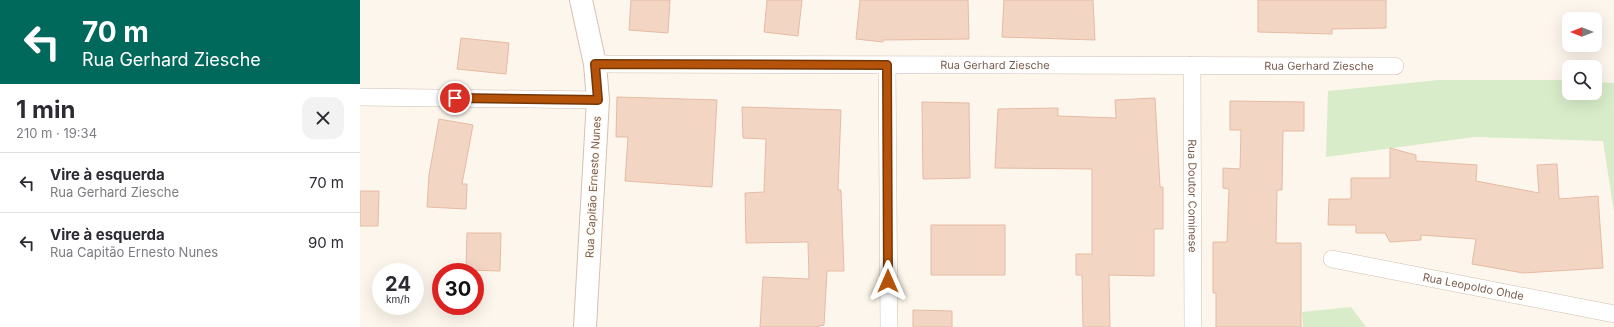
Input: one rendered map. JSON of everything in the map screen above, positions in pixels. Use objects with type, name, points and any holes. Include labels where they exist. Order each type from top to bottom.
[{"type":"main road","name":"Rua Capitão Ernesto Nunes","points":[[580,0],[595,64],[598,100],[585,327]]},
{"type":"street","name":"Rua Gerhard Ziesche","points":[[595,64],[1395,66]]},
{"type":"street","points":[[887,65],[889,327]]},
{"type":"street","name":"Rua Doutor Cominese","points":[[1192,65],[1193,327]]},
{"type":"street","points":[[360,97],[598,100]]},
{"type":"street","name":"Rua Leopoldo Ohde","points":[[1332,259],[1614,314]]},
{"type":"green space","points":[[1439,80],[1562,80],[1562,100],[1602,100],[1602,82],[1614,83],[1614,212],[1603,141],[1474,137],[1326,157],[1328,91]]},
{"type":"green space","points":[[1351,307],[1366,327],[1303,327],[1302,312]]},
{"type":"building","points":[[631,0],[670,0],[668,33],[629,30]]},
{"type":"building","points":[[767,0],[802,0],[798,36],[764,32]]},
{"type":"building","points":[[860,0],[968,0],[969,39],[883,40],[883,42],[856,39]]},
{"type":"building","points":[[1004,0],[1093,0],[1095,40],[1002,37]]},
{"type":"building","points":[[1258,0],[1386,0],[1386,28],[1332,29],[1332,34],[1258,32]]},
{"type":"building","points":[[461,38],[509,43],[506,74],[457,69]]},
{"type":"building","points":[[617,97],[717,100],[712,187],[625,181],[628,137],[616,137]]},
{"type":"building","points":[[1155,98],[1160,187],[1163,187],[1163,229],[1154,229],[1154,276],[1109,275],[1110,327],[1083,327],[1082,275],[1076,275],[1076,254],[1092,254],[1092,169],[995,168],[998,109],[1058,108],[1058,116],[1116,118],[1115,100]]},
{"type":"building","points":[[1230,101],[1304,102],[1304,131],[1283,131],[1282,190],[1277,190],[1276,243],[1301,243],[1301,327],[1216,327],[1216,293],[1213,293],[1213,242],[1227,242],[1229,189],[1223,188],[1223,168],[1240,169],[1241,130],[1230,130]]},
{"type":"building","points":[[922,102],[969,103],[970,178],[923,179]]},
{"type":"building","points":[[742,107],[841,110],[838,190],[841,190],[844,271],[827,271],[824,325],[815,327],[760,327],[763,277],[809,279],[808,242],[746,243],[745,193],[764,192],[766,139],[743,138]]},
{"type":"building","points":[[439,119],[473,125],[462,184],[467,184],[466,209],[427,207],[429,175]]},
{"type":"building","points":[[1390,148],[1416,155],[1416,161],[1477,165],[1476,181],[1539,193],[1537,165],[1557,164],[1559,199],[1598,196],[1603,268],[1523,273],[1472,264],[1476,239],[1421,235],[1421,240],[1390,242],[1385,233],[1356,233],[1356,225],[1328,225],[1329,199],[1351,199],[1351,178],[1390,178]]},
{"type":"building","points":[[360,191],[379,191],[378,226],[360,226]]},
{"type":"building","points":[[931,225],[1005,225],[1005,275],[931,275]]},
{"type":"building","points":[[467,233],[501,233],[500,271],[484,271],[484,263],[466,263]]},
{"type":"building","points":[[913,310],[952,311],[952,327],[913,327]]},
{"type":"route","points":[[455,98],[598,100],[595,64],[887,65],[888,281]]}]
